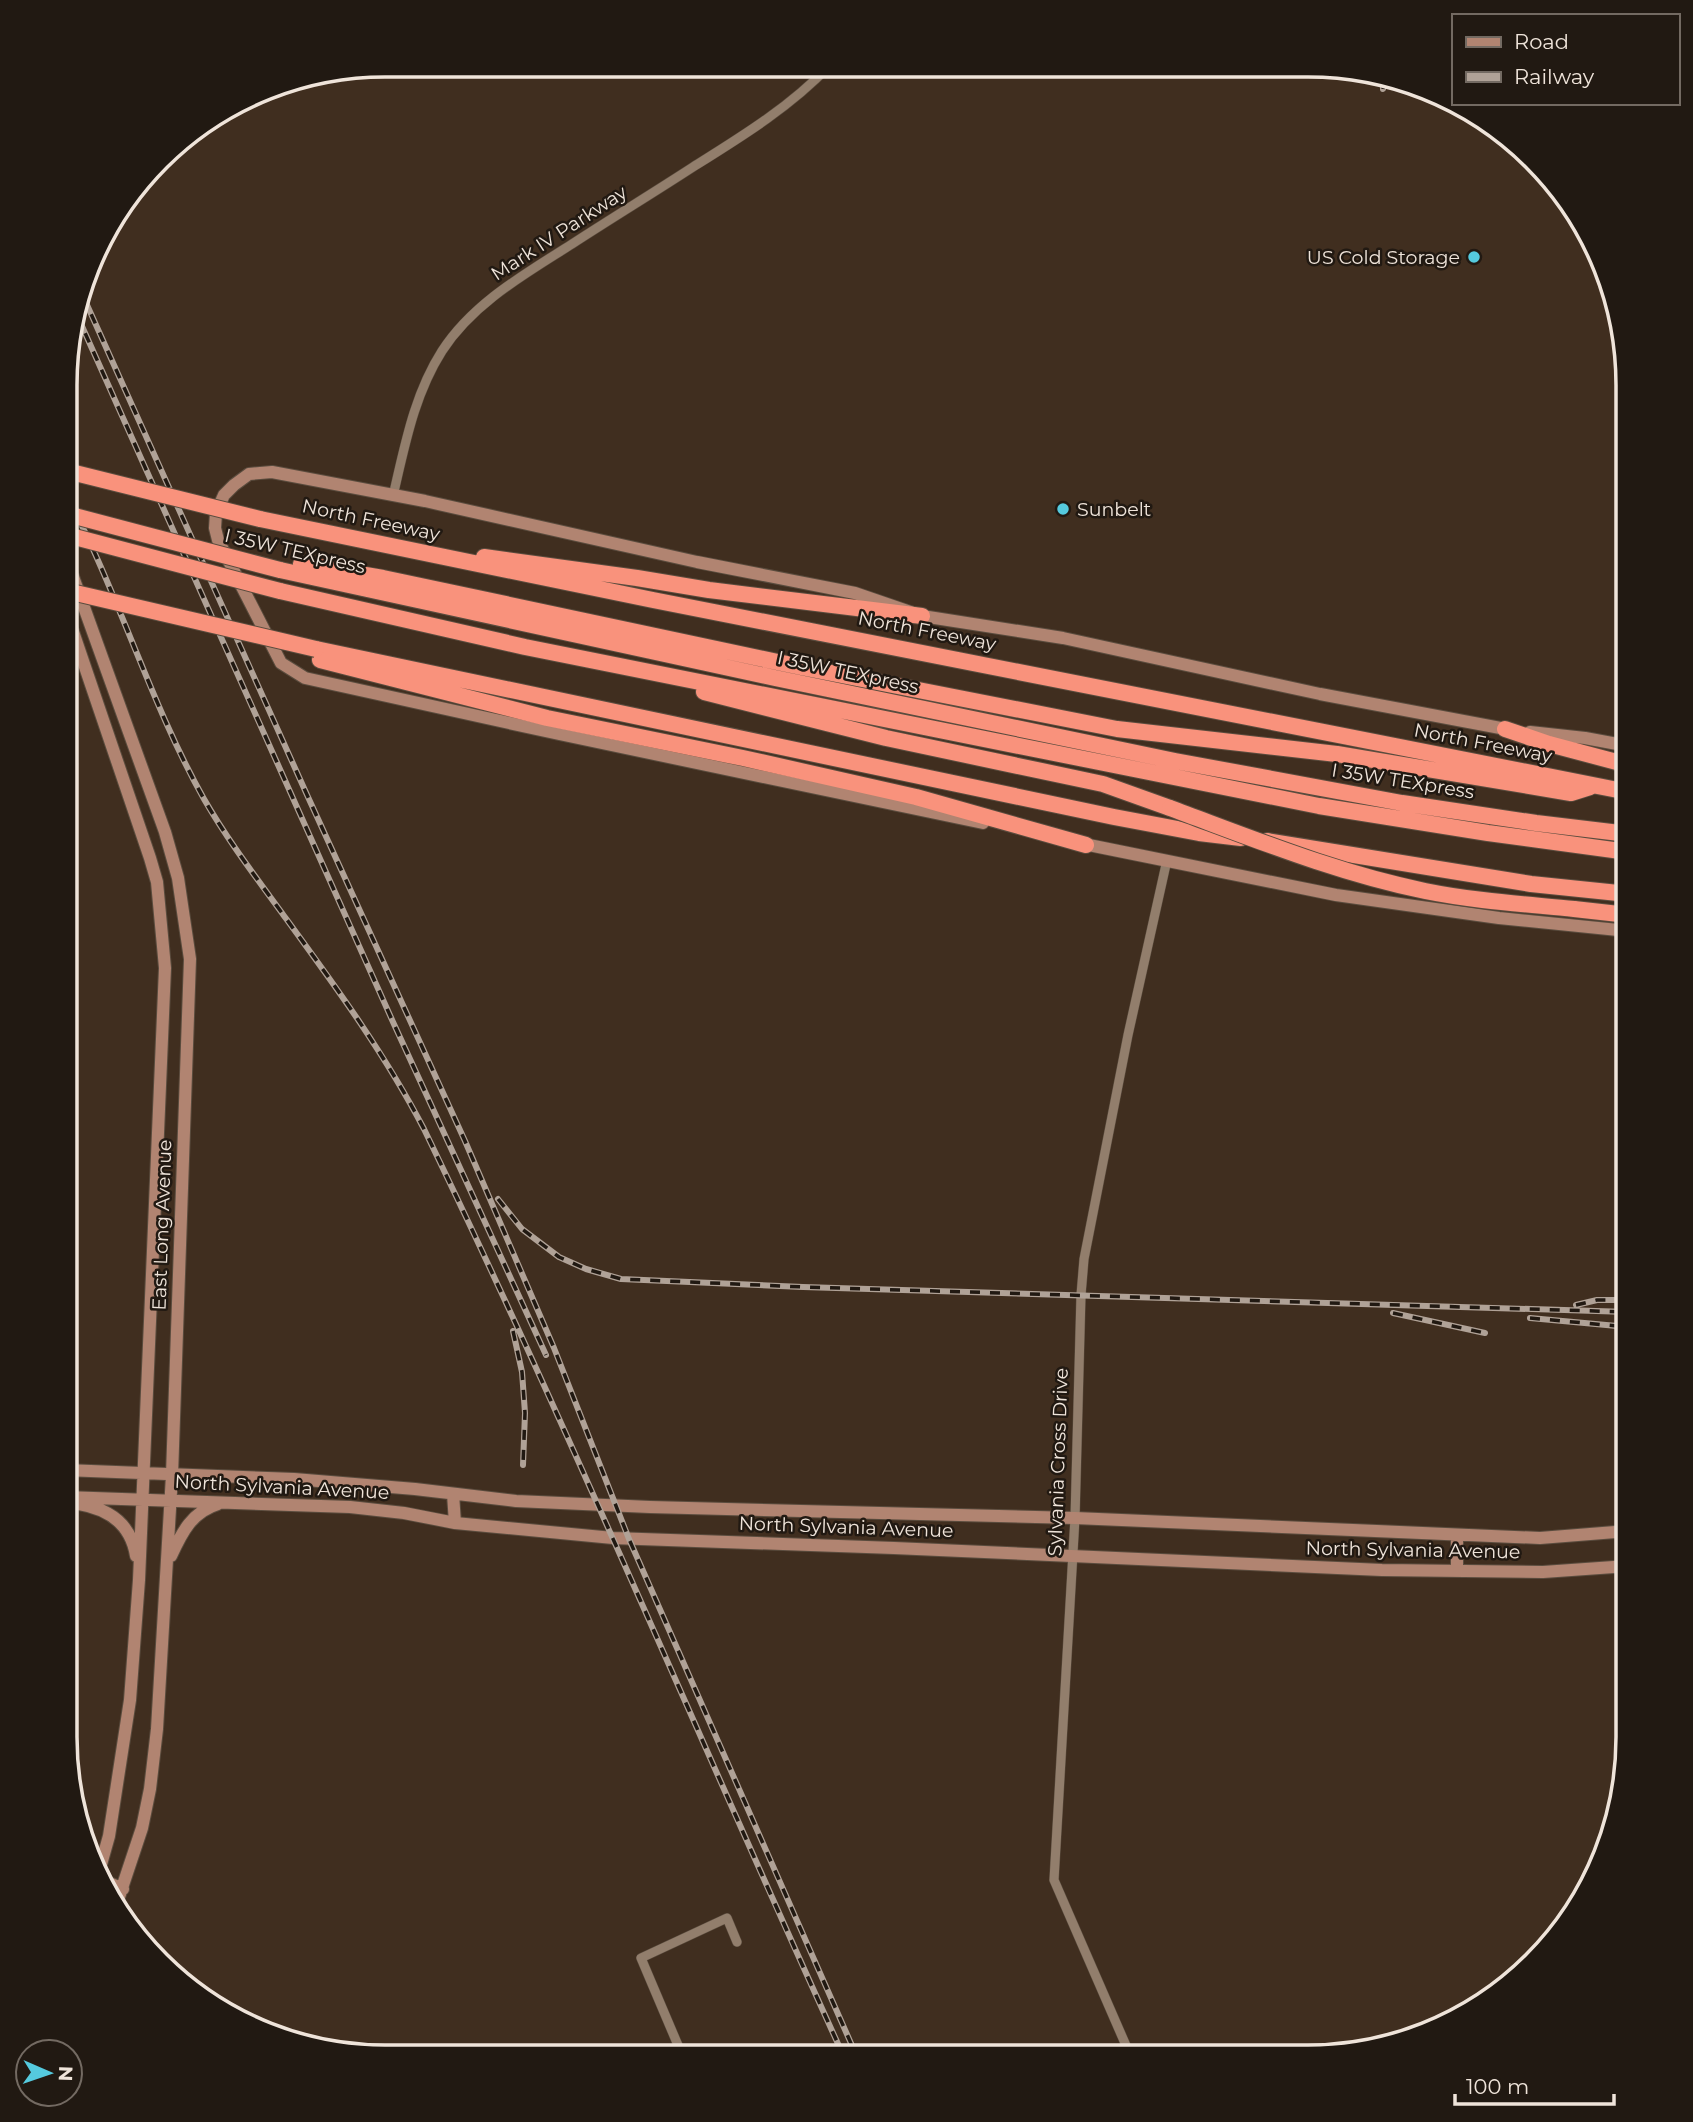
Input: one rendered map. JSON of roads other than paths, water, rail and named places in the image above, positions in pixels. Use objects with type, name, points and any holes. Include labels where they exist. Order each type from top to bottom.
[{"type":"highway","name":"North Freeway","points":[[77,473],[260,519],[1616,790]]},
{"type":"highway","points":[[77,517],[189,547],[278,565],[383,578],[801,667],[1117,729],[1337,754],[1571,793],[1592,786]]},
{"type":"highway","name":"I 35W TEXpress","points":[[77,537],[280,591],[525,647],[1319,806],[1616,850]]},
{"type":"highway","points":[[443,556],[498,558],[709,590],[922,616]]},
{"type":"highway","name":"I 35W TEXpress","points":[[278,565],[761,675],[1175,761],[1402,803],[1616,833]]},
{"type":"highway","points":[[77,593],[265,638],[290,652],[318,654],[1114,817],[1199,833],[1285,843],[1531,884],[1616,893]]},
{"type":"highway","points":[[525,647],[886,738],[1103,784],[1322,864],[1424,891],[1616,914]]},
{"type":"highway","points":[[318,654],[547,718],[916,797],[1086,845]]},
{"type":"highway","points":[[1505,729],[1616,762]]},
{"type":"main road","name":"North Freeway","points":[[1616,744],[1505,729],[1320,694],[1063,638],[922,616],[855,593],[272,472],[249,474],[234,485],[216,513],[218,540],[281,663],[305,678],[1086,845],[1336,895],[1499,918],[1616,930]]},
{"type":"main road","name":"East Long Avenue","points":[[77,585],[172,853],[190,959],[171,1501],[157,1729],[150,1789],[136,1852],[121,1895]]},
{"type":"main road","points":[[77,630],[93,626]]},
{"type":"main road","name":"East Long Avenue","points":[[77,642],[157,882],[165,968],[139,1580],[130,1700],[103,1861]]},
{"type":"main road","points":[[107,728],[126,720]]},
{"type":"main road","points":[[157,1163],[183,1164]]},
{"type":"main road","name":"North Sylvania Avenue","points":[[77,1470],[294,1479],[516,1501],[664,1507],[1075,1518],[1540,1538],[1616,1532]]},
{"type":"main road","points":[[453,1494],[456,1523]]},
{"type":"main road","name":"North Sylvania Avenue","points":[[77,1499],[350,1507],[404,1513],[456,1523],[613,1538],[1247,1565],[1543,1572],[1616,1567]]},
{"type":"main road","points":[[77,1502],[97,1507],[122,1523],[135,1550],[139,1580]]},
{"type":"main road","points":[[167,1562],[190,1520],[206,1508],[225,1502]]},
{"type":"main road","points":[[1457,1535],[1457,1571]]},
{"type":"main road","points":[[115,1885],[123,1889]]},
{"type":"street","name":"Mark IV Parkway","points":[[393,496],[412,413],[424,384],[443,350],[481,306],[527,272],[748,133],[819,77]]},
{"type":"street","name":"Sylvania Cross Drive","points":[[1126,2045],[1054,1880],[1075,1518],[1084,1259],[1128,1035],[1167,860]]},
{"type":"street","points":[[678,2045],[641,1958],[727,1918],[737,1942]]},
{"type":"railway","points":[[87,305],[465,1141],[554,1348],[629,1539],[852,2045]]},
{"type":"railway","points":[[83,328],[393,1022],[546,1355]]},
{"type":"railway","points":[[77,515],[167,725],[204,799],[357,1018],[409,1100],[424,1129],[585,1476],[839,2045]]},
{"type":"railway","points":[[498,1199],[522,1229],[559,1257],[586,1269],[621,1279],[1616,1312]]},
{"type":"railway","points":[[1576,1305],[1597,1300],[1616,1300]]},
{"type":"railway","points":[[1393,1313],[1485,1333]]},
{"type":"railway","points":[[1530,1318],[1616,1326]]},
{"type":"railway","points":[[513,1331],[522,1372],[525,1413],[523,1465]]},
{"type":"place","name":"US Cold Storage","points":[[1474,257]]},
{"type":"place","name":"Sunbelt","points":[[1063,509]]}]
